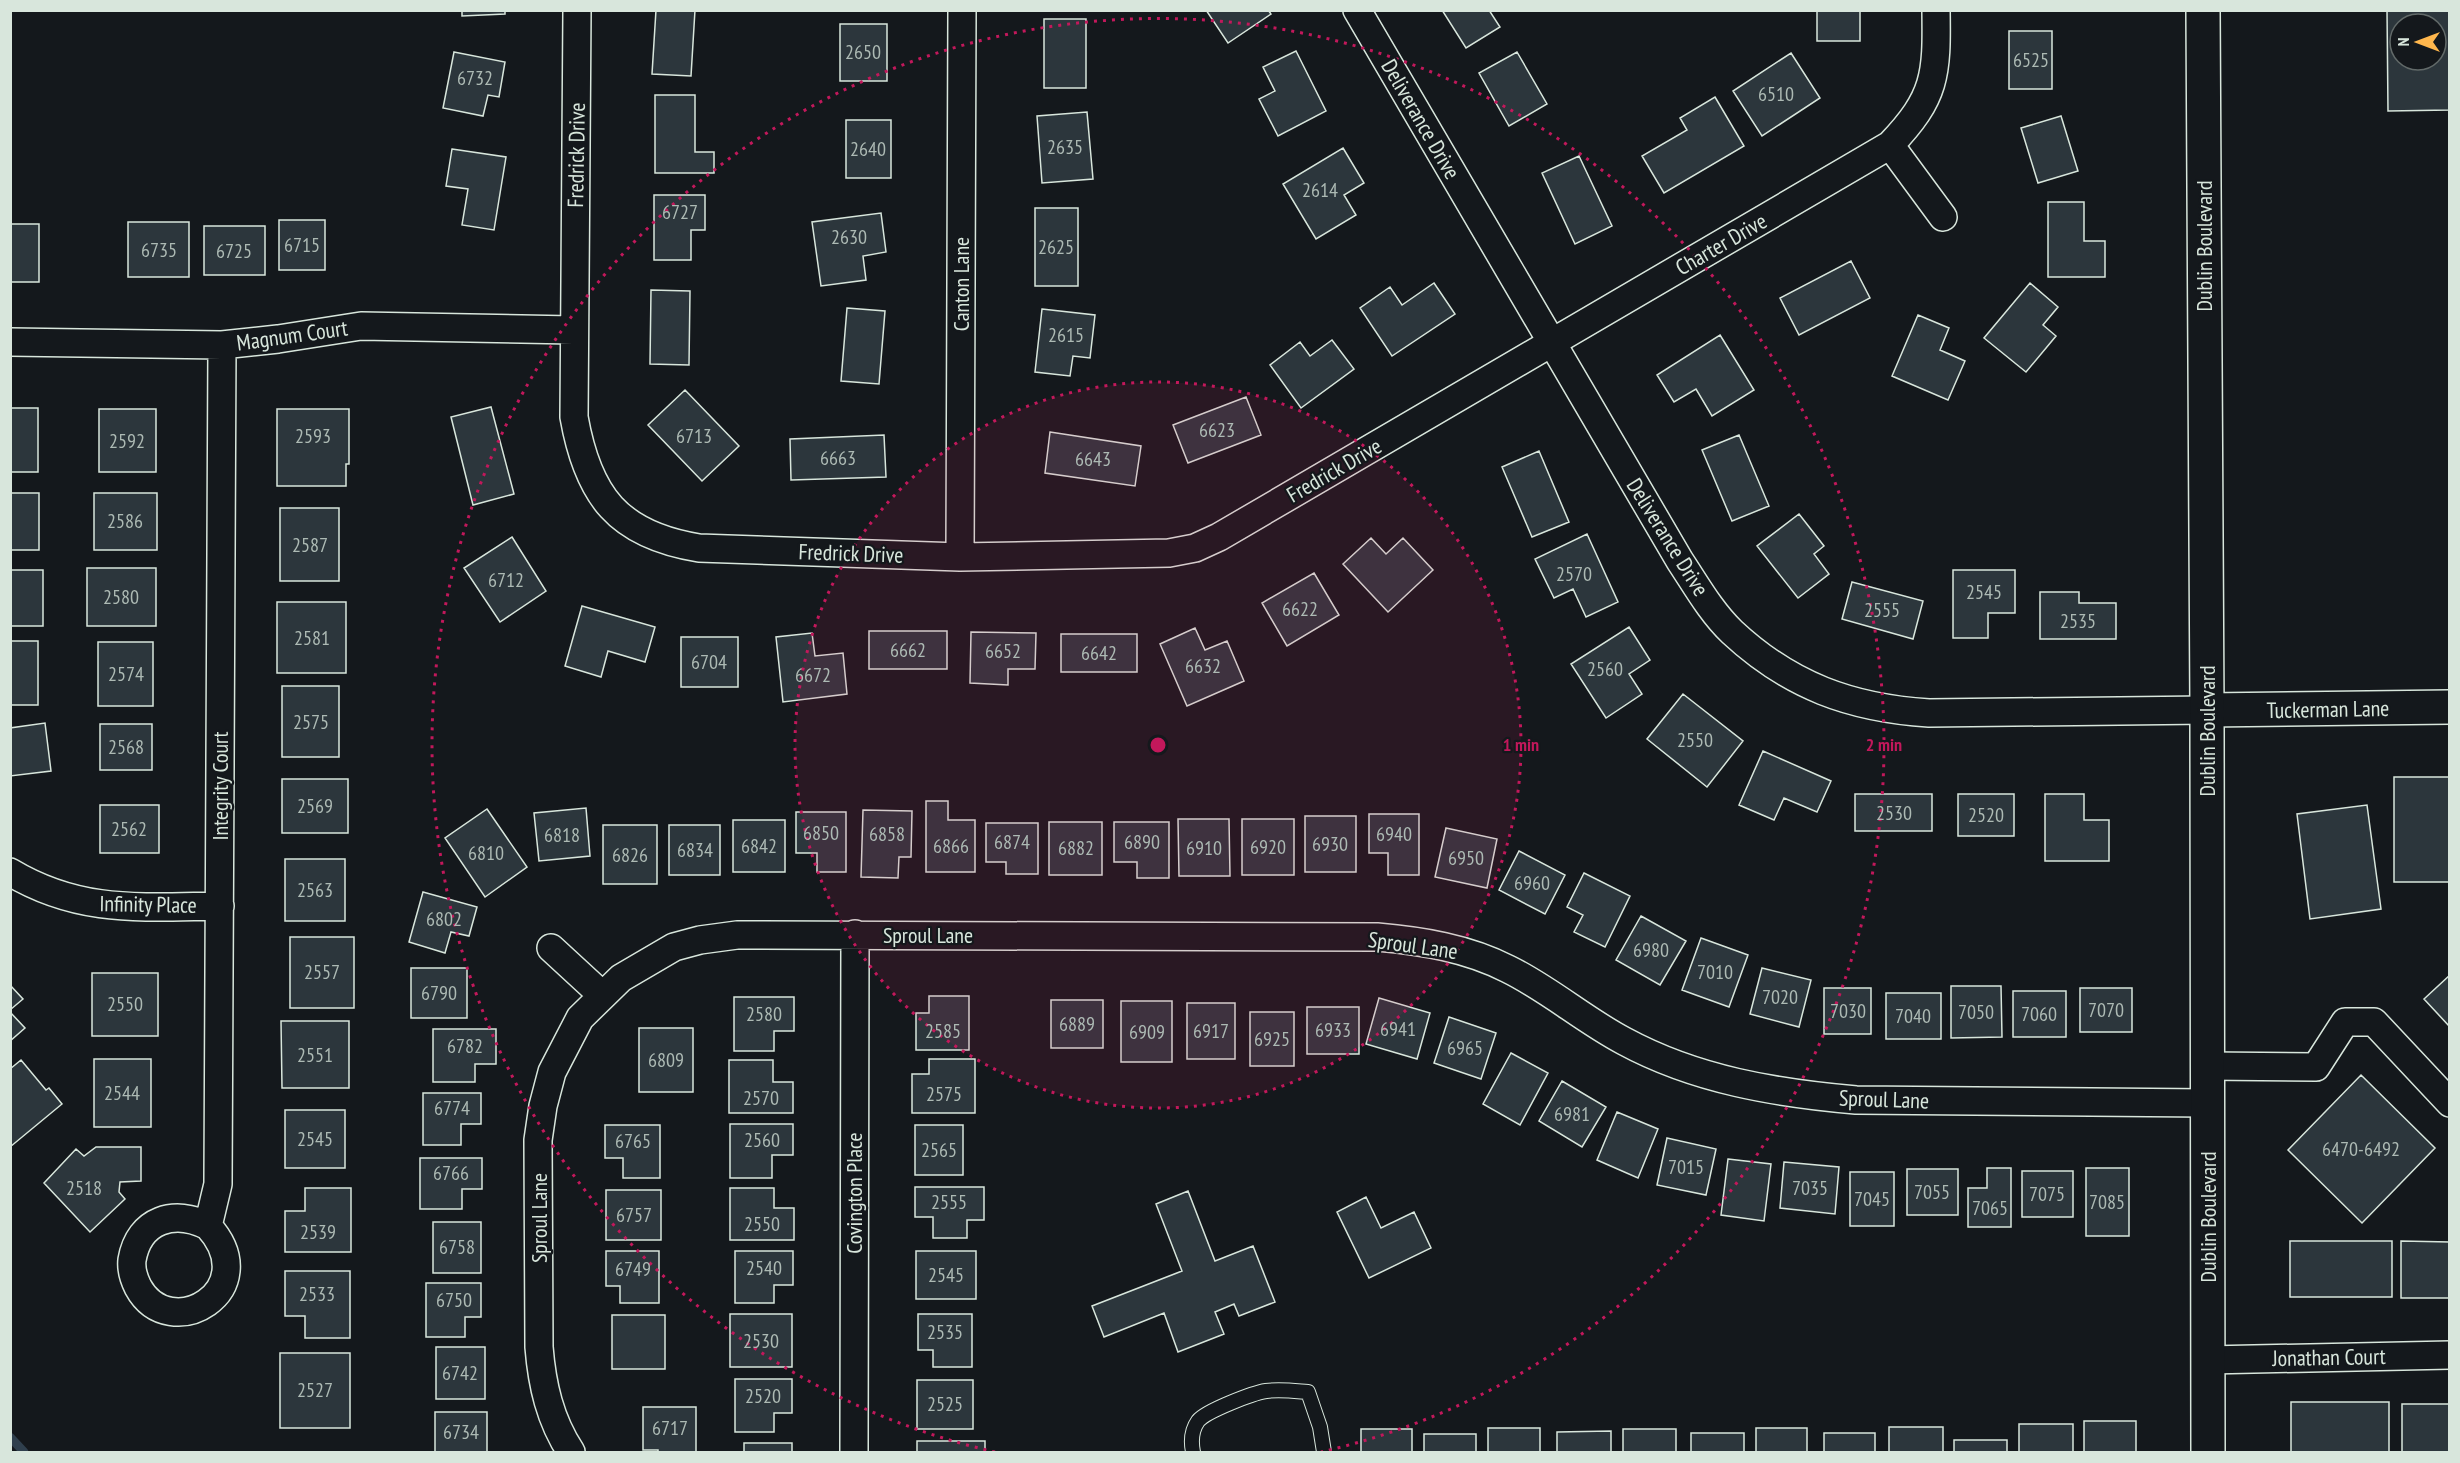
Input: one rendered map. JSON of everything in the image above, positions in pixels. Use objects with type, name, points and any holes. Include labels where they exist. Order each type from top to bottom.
[{"type":"main road","name":"Dublin Boulevard","points":[[2203,10],[2208,1452]]},
{"type":"main road","name":"Tuckerman Lane","points":[[2207,710],[2450,708]]},
{"type":"street","name":"Fredrick Drive","points":[[578,10],[573,330],[574,417],[579,446],[590,476],[605,500],[620,516],[644,533],[670,543],[699,548],[960,557],[1144,555],[1195,548],[1219,537],[1553,343]]},
{"type":"street","name":"Canton Lane","points":[[960,557],[962,10]]},
{"type":"street","name":"Deliverance Drive","points":[[1357,10],[1680,561],[1707,602],[1731,631],[1790,676],[1819,690],[1888,711],[1940,713],[2207,710]]},
{"type":"street","name":"Charter Drive","points":[[1553,343],[1890,145],[1912,123],[1927,99],[1934,73],[1937,45],[1936,10]]},
{"type":"street","points":[[1890,145],[1943,217]]},
{"type":"street","name":"Magnum Court","points":[[10,342],[222,345],[361,326],[573,330]]},
{"type":"street","name":"Integrity Court","points":[[208,1226],[219,1184],[222,345]]},
{"type":"street","name":"Infinity Place","points":[[10,872],[58,896],[91,904],[123,907],[220,906]]},
{"type":"street","name":"Sproul Lane","points":[[571,1452],[551,1412],[542,1379],[539,1347],[538,1140],[552,1072],[580,1017],[621,978],[674,947],[700,940],[737,935],[855,934],[1377,937],[1407,940],[1443,946],[1475,955],[1509,969],[1624,1041],[1657,1056],[1726,1081],[1809,1096],[1856,1100],[2208,1103]]},
{"type":"street","name":"Covington Place","points":[[854,1452],[855,934]]},
{"type":"street","points":[[550,948],[602,995]]},
{"type":"street","points":[[2207,1066],[2316,1067],[2345,1022],[2374,1022],[2450,1103]]},
{"type":"street","name":"Jonathan Court","points":[[2208,1360],[2450,1355]]},
{"type":"lane","points":[[1193,1452],[1190,1439],[1198,1420],[1228,1404],[1265,1391],[1288,1390],[1308,1392],[1320,1427],[1324,1452]]},
{"type":"building","points":[[462,10],[505,10],[505,14],[462,16]]},
{"type":"building","points":[[656,10],[695,10],[691,76],[652,74]]},
{"type":"building","points":[[1206,10],[1268,10],[1271,14],[1228,43]]},
{"type":"building","points":[[1442,10],[1489,10],[1500,27],[1466,48]]},
{"type":"building","points":[[1817,10],[1860,10],[1860,41],[1817,41]]},
{"type":"building","points":[[2387,10],[2450,10],[2450,110],[2388,111]]},
{"type":"building","points":[[1044,19],[1086,19],[1086,88],[1044,88]]},
{"type":"building","points":[[840,24],[887,24],[887,81],[840,81]]},
{"type":"building","points":[[2009,31],[2052,31],[2052,89],[2009,89]]},
{"type":"building","points":[[1296,51],[1326,111],[1278,136],[1259,99],[1275,91],[1263,67]]},
{"type":"building","points":[[454,52],[505,62],[499,97],[488,95],[483,116],[443,108]]},
{"type":"building","points":[[1517,52],[1547,104],[1509,126],[1479,73]]},
{"type":"building","points":[[1791,53],[1820,98],[1762,136],[1733,91]]},
{"type":"building","points":[[655,95],[695,95],[695,152],[714,152],[714,173],[655,173]]},
{"type":"building","points":[[1715,97],[1744,146],[1664,193],[1642,156],[1687,130],[1680,118]]},
{"type":"building","points":[[1087,112],[1093,179],[1042,183],[1037,116]]},
{"type":"building","points":[[2061,116],[2078,171],[2038,183],[2021,128]]},
{"type":"building","points":[[846,120],[891,120],[891,178],[846,178]]},
{"type":"building","points":[[1343,148],[1364,183],[1344,195],[1356,215],[1316,239],[1283,184]]},
{"type":"building","points":[[452,149],[506,157],[494,230],[462,225],[468,189],[446,186]]},
{"type":"building","points":[[1579,156],[1612,226],[1575,244],[1542,173]]},
{"type":"building","points":[[654,195],[705,195],[705,230],[691,230],[691,260],[654,260]]},
{"type":"building","points":[[2048,202],[2084,202],[2084,241],[2105,241],[2105,277],[2048,277]]},
{"type":"building","points":[[1035,208],[1078,208],[1078,286],[1035,286]]},
{"type":"building","points":[[881,213],[886,252],[863,256],[866,280],[821,286],[812,222]]},
{"type":"building","points":[[279,220],[325,220],[325,270],[279,270]]},
{"type":"building","points":[[128,222],[189,222],[189,277],[128,277]]},
{"type":"building","points":[[10,224],[39,224],[39,282],[10,282]]},
{"type":"building","points":[[204,226],[265,226],[265,275],[204,275]]},
{"type":"building","points":[[1851,261],[1870,298],[1799,335],[1780,298]]},
{"type":"building","points":[[1434,283],[1455,314],[1392,356],[1360,308],[1390,287],[1402,305]]},
{"type":"building","points":[[2030,283],[2058,307],[2043,325],[2056,336],[2026,372],[1984,338]]},
{"type":"building","points":[[651,290],[690,291],[689,365],[650,364]]},
{"type":"building","points":[[847,308],[885,311],[879,384],[841,381]]},
{"type":"building","points":[[1042,309],[1095,315],[1090,358],[1073,356],[1070,376],[1035,372]]},
{"type":"building","points":[[1918,315],[1949,328],[1940,350],[1965,361],[1948,400],[1892,376]]},
{"type":"building","points":[[1720,335],[1754,390],[1712,416],[1696,389],[1674,402],[1657,375]]},
{"type":"building","points":[[1332,340],[1354,369],[1301,408],[1270,365],[1300,342],[1310,356]]},
{"type":"building","points":[[685,390],[739,446],[702,481],[648,425]]},
{"type":"building","points":[[1246,397],[1261,435],[1188,463],[1173,425]]},
{"type":"building","points":[[491,407],[514,494],[473,505],[451,417]]},
{"type":"building","points":[[10,408],[38,408],[38,472],[10,472]]},
{"type":"building","points":[[99,409],[156,409],[156,472],[99,472]]},
{"type":"building","points":[[277,409],[349,409],[349,464],[346,464],[346,486],[277,486]]},
{"type":"building","points":[[1050,432],[1141,446],[1135,486],[1045,473]]},
{"type":"building","points":[[884,435],[886,477],[791,480],[790,439]]},
{"type":"building","points":[[1739,435],[1769,506],[1732,521],[1702,450]]},
{"type":"building","points":[[1539,451],[1569,522],[1532,537],[1502,467]]},
{"type":"building","points":[[10,493],[39,493],[39,550],[10,550]]},
{"type":"building","points":[[94,493],[157,493],[157,550],[94,550]]},
{"type":"building","points":[[280,508],[339,508],[339,581],[280,581]]},
{"type":"building","points":[[1799,514],[1824,546],[1814,554],[1829,574],[1798,598],[1757,546]]},
{"type":"building","points":[[1587,534],[1618,602],[1586,617],[1573,589],[1554,598],[1535,559]]},
{"type":"building","points":[[512,537],[546,591],[500,622],[464,568]]},
{"type":"building","points":[[1371,538],[1386,554],[1403,538],[1433,570],[1388,612],[1343,564]]},
{"type":"building","points":[[87,568],[156,568],[156,626],[87,626]]},
{"type":"building","points":[[10,570],[43,570],[43,626],[10,626]]},
{"type":"building","points":[[1953,570],[2015,570],[2015,613],[1988,613],[1988,638],[1953,638]]},
{"type":"building","points":[[1314,573],[1339,615],[1287,646],[1262,603]]},
{"type":"building","points":[[1852,582],[1923,601],[1913,639],[1842,619]]},
{"type":"building","points":[[2040,592],[2079,592],[2079,603],[2116,603],[2116,639],[2040,639]]},
{"type":"building","points":[[277,602],[346,602],[346,673],[277,673]]},
{"type":"building","points":[[582,606],[655,627],[645,662],[608,651],[601,677],[565,666]]},
{"type":"building","points":[[1629,627],[1650,660],[1629,674],[1642,694],[1606,718],[1571,664]]},
{"type":"building","points":[[1195,628],[1205,650],[1227,641],[1244,681],[1187,706],[1160,644]]},
{"type":"building","points":[[869,631],[947,631],[947,669],[869,669]]},
{"type":"building","points":[[971,632],[1036,633],[1035,669],[1008,669],[1008,685],[970,683]]},
{"type":"building","points":[[812,633],[815,656],[843,653],[847,694],[783,702],[776,637]]},
{"type":"building","points":[[1061,634],[1137,634],[1137,672],[1061,672]]},
{"type":"building","points":[[681,637],[738,637],[738,687],[681,687]]},
{"type":"building","points":[[10,641],[38,641],[38,705],[10,705]]},
{"type":"building","points":[[98,642],[153,642],[153,706],[98,706]]},
{"type":"building","points":[[282,686],[339,686],[339,757],[282,757]]},
{"type":"building","points":[[1683,694],[1743,741],[1707,787],[1647,739]]},
{"type":"building","points":[[45,723],[51,771],[10,776],[10,728]]},
{"type":"building","points":[[100,724],[152,724],[152,770],[100,770]]},
{"type":"building","points":[[1763,751],[1831,781],[1817,812],[1784,798],[1774,820],[1739,805]]},
{"type":"building","points":[[2394,777],[2450,777],[2450,882],[2394,882]]},
{"type":"building","points":[[282,779],[348,779],[348,833],[282,833]]},
{"type":"building","points":[[1855,794],[1932,794],[1932,831],[1855,831]]},
{"type":"building","points":[[1958,794],[2014,794],[2014,836],[1958,836]]},
{"type":"building","points":[[2045,794],[2084,794],[2084,820],[2109,820],[2109,861],[2045,861]]},
{"type":"building","points":[[926,801],[948,801],[948,820],[975,820],[975,872],[926,872]]},
{"type":"building","points":[[100,805],[159,805],[159,853],[100,853]]},
{"type":"building","points":[[2367,805],[2381,909],[2310,919],[2297,814]]},
{"type":"building","points":[[586,808],[590,856],[539,861],[534,813]]},
{"type":"building","points":[[487,809],[527,867],[485,897],[445,838]]},
{"type":"building","points":[[863,810],[912,811],[911,857],[899,857],[898,878],[861,877]]},
{"type":"building","points":[[796,812],[846,812],[846,872],[817,872],[817,853],[796,853]]},
{"type":"building","points":[[1369,814],[1419,814],[1419,875],[1388,875],[1388,853],[1369,853]]},
{"type":"building","points":[[1305,816],[1356,816],[1356,872],[1305,872]]},
{"type":"building","points":[[1178,819],[1229,819],[1230,876],[1179,876]]},
{"type":"building","points":[[1242,819],[1294,819],[1294,875],[1242,875]]},
{"type":"building","points":[[733,820],[785,820],[785,872],[733,872]]},
{"type":"building","points":[[1049,822],[1102,822],[1102,875],[1049,875]]},
{"type":"building","points":[[1114,822],[1169,822],[1169,878],[1137,878],[1137,862],[1114,862]]},
{"type":"building","points":[[986,823],[1038,823],[1038,874],[1006,874],[1006,862],[986,862]]},
{"type":"building","points":[[603,825],[657,825],[657,884],[603,884]]},
{"type":"building","points":[[669,825],[720,825],[720,875],[669,875]]},
{"type":"building","points":[[1446,828],[1497,839],[1487,888],[1435,877]]},
{"type":"building","points":[[1519,851],[1565,875],[1545,914],[1499,890]]},
{"type":"building","points":[[285,859],[345,859],[345,921],[285,921]]},
{"type":"building","points":[[1584,873],[1630,896],[1605,947],[1574,932],[1583,915],[1567,907]]},
{"type":"building","points":[[423,892],[477,907],[469,936],[451,932],[445,953],[409,942]]},
{"type":"building","points":[[1641,916],[1686,941],[1660,985],[1616,960]]},
{"type":"building","points":[[290,937],[354,937],[354,1008],[290,1008]]},
{"type":"building","points":[[1701,938],[1748,955],[1729,1007],[1682,990]]},
{"type":"building","points":[[411,968],[467,968],[467,1018],[411,1018]]},
{"type":"building","points":[[1762,968],[1811,980],[1799,1027],[1750,1014]]},
{"type":"building","points":[[92,973],[158,973],[158,1036],[92,1036]]},
{"type":"building","points":[[2450,975],[2450,1027],[2424,999]]},
{"type":"building","points":[[10,985],[23,999],[10,1010]]},
{"type":"building","points":[[1951,986],[2001,986],[2002,1037],[1951,1038]]},
{"type":"building","points":[[1824,988],[1871,988],[1871,1034],[1824,1034]]},
{"type":"building","points":[[2080,988],[2132,988],[2132,1032],[2080,1032]]},
{"type":"building","points":[[2013,991],[2066,991],[2066,1037],[2013,1037]]},
{"type":"building","points":[[1886,993],[1941,993],[1941,1039],[1886,1039]]},
{"type":"building","points":[[929,996],[969,996],[969,1050],[916,1050],[916,1013],[929,1013]]},
{"type":"building","points":[[734,997],[794,997],[794,1031],[774,1031],[774,1051],[734,1051]]},
{"type":"building","points":[[1379,998],[1430,1013],[1417,1059],[1366,1044]]},
{"type":"building","points":[[1051,1000],[1103,1000],[1103,1048],[1051,1048]]},
{"type":"building","points":[[1121,1001],[1172,1001],[1172,1062],[1121,1062]]},
{"type":"building","points":[[1187,1003],[1235,1003],[1235,1059],[1187,1059]]},
{"type":"building","points":[[1307,1007],[1359,1007],[1359,1054],[1307,1054]]},
{"type":"building","points":[[10,1012],[25,1028],[10,1041]]},
{"type":"building","points":[[1250,1012],[1294,1012],[1294,1066],[1250,1066]]},
{"type":"building","points":[[1449,1017],[1496,1033],[1481,1079],[1434,1063]]},
{"type":"building","points":[[281,1021],[349,1021],[349,1088],[282,1088]]},
{"type":"building","points":[[639,1028],[693,1028],[693,1092],[639,1092]]},
{"type":"building","points":[[433,1029],[496,1029],[496,1064],[475,1064],[475,1082],[433,1082]]},
{"type":"building","points":[[1511,1053],[1548,1073],[1520,1125],[1483,1104]]},
{"type":"building","points":[[94,1059],[151,1059],[151,1127],[94,1127]]},
{"type":"building","points":[[929,1059],[975,1059],[975,1113],[912,1113],[912,1074],[929,1074]]},
{"type":"building","points":[[21,1060],[46,1090],[49,1088],[62,1104],[10,1147],[10,1069]]},
{"type":"building","points":[[729,1060],[773,1060],[773,1082],[793,1082],[793,1113],[729,1113]]},
{"type":"building","points":[[2361,1075],[2435,1148],[2362,1223],[2288,1150]]},
{"type":"building","points":[[1562,1081],[1606,1107],[1582,1147],[1539,1121]]},
{"type":"building","points":[[423,1093],[481,1093],[481,1124],[461,1124],[461,1145],[423,1145]]},
{"type":"building","points":[[285,1110],[345,1110],[345,1168],[285,1168]]},
{"type":"building","points":[[1617,1112],[1658,1129],[1638,1178],[1597,1160]]},
{"type":"building","points":[[730,1124],[793,1124],[793,1155],[772,1155],[772,1178],[730,1178]]},
{"type":"building","points":[[605,1125],[660,1125],[660,1178],[623,1178],[623,1158],[605,1158]]},
{"type":"building","points":[[915,1125],[963,1125],[963,1175],[915,1175]]},
{"type":"building","points":[[1667,1138],[1716,1149],[1706,1195],[1657,1185]]},
{"type":"building","points":[[96,1147],[141,1147],[141,1181],[120,1182],[119,1192],[125,1199],[90,1232],[44,1183],[76,1149],[84,1156]]},
{"type":"building","points":[[420,1158],[482,1158],[482,1189],[462,1189],[462,1209],[420,1209]]},
{"type":"building","points":[[1728,1159],[1771,1164],[1764,1221],[1721,1215]]},
{"type":"building","points":[[1784,1162],[1839,1167],[1835,1214],[1780,1208]]},
{"type":"building","points":[[1987,1168],[2011,1168],[2011,1227],[1968,1227],[1968,1188],[1987,1188]]},
{"type":"building","points":[[2086,1168],[2129,1168],[2129,1236],[2086,1236]]},
{"type":"building","points":[[1907,1169],[1958,1169],[1958,1215],[1907,1215]]},
{"type":"building","points":[[2022,1171],[2073,1171],[2073,1217],[2022,1217]]},
{"type":"building","points":[[1850,1172],[1894,1172],[1894,1226],[1850,1226]]},
{"type":"building","points":[[915,1187],[984,1187],[984,1220],[967,1220],[967,1238],[933,1238],[933,1217],[915,1217]]},
{"type":"building","points":[[305,1188],[351,1188],[351,1252],[285,1252],[285,1211],[305,1211]]},
{"type":"building","points":[[730,1188],[774,1188],[774,1208],[794,1208],[794,1240],[730,1240]]},
{"type":"building","points":[[606,1190],[661,1190],[661,1240],[606,1240]]},
{"type":"building","points":[[1188,1191],[1215,1261],[1253,1246],[1275,1302],[1239,1316],[1234,1304],[1215,1312],[1224,1334],[1178,1352],[1164,1313],[1104,1337],[1092,1306],[1182,1271],[1156,1204]]},
{"type":"building","points":[[1366,1197],[1381,1228],[1414,1212],[1431,1248],[1369,1278],[1337,1212]]},
{"type":"building","points":[[433,1222],[481,1222],[481,1273],[433,1273]]},
{"type":"building","points":[[2290,1241],[2392,1241],[2392,1297],[2290,1297]]},
{"type":"building","points":[[2401,1241],[2450,1242],[2450,1298],[2401,1298]]},
{"type":"building","points":[[606,1251],[659,1251],[659,1303],[620,1303],[620,1286],[606,1286]]},
{"type":"building","points":[[735,1251],[793,1251],[793,1285],[774,1285],[774,1303],[735,1303]]},
{"type":"building","points":[[916,1251],[976,1251],[976,1299],[916,1299]]},
{"type":"building","points":[[285,1271],[350,1271],[350,1338],[305,1338],[305,1316],[285,1316]]},
{"type":"building","points":[[426,1283],[481,1283],[481,1317],[465,1317],[465,1337],[426,1337]]},
{"type":"building","points":[[730,1314],[792,1314],[792,1367],[730,1367]]},
{"type":"building","points":[[918,1314],[972,1314],[972,1367],[933,1367],[933,1350],[918,1350]]},
{"type":"building","points":[[612,1315],[665,1315],[665,1369],[612,1369]]},
{"type":"building","points":[[436,1347],[485,1347],[485,1399],[436,1399]]},
{"type":"building","points":[[280,1353],[350,1353],[350,1428],[280,1428]]},
{"type":"building","points":[[735,1379],[792,1379],[792,1413],[774,1413],[774,1432],[735,1432]]},
{"type":"building","points":[[917,1380],[973,1380],[973,1429],[917,1429]]},
{"type":"building","points":[[2291,1402],[2389,1402],[2389,1452],[2291,1452]]},
{"type":"building","points":[[2402,1404],[2450,1404],[2450,1452],[2402,1452]]},
{"type":"building","points":[[643,1407],[696,1407],[696,1452],[643,1450]]},
{"type":"building","points":[[435,1412],[487,1412],[487,1452],[435,1452]]},
{"type":"building","points":[[2084,1421],[2136,1421],[2136,1452],[2084,1452]]},
{"type":"building","points":[[2019,1424],[2073,1424],[2073,1452],[2019,1452]]},
{"type":"building","points":[[1889,1427],[1943,1427],[1943,1452],[1889,1452]]},
{"type":"building","points":[[1488,1428],[1540,1428],[1540,1452],[1488,1452]]},
{"type":"building","points":[[1756,1428],[1807,1428],[1807,1452],[1756,1452]]},
{"type":"building","points":[[1361,1429],[1412,1429],[1412,1452],[1361,1452]]},
{"type":"building","points":[[1623,1429],[1676,1429],[1676,1452],[1623,1452]]},
{"type":"building","points":[[1611,1431],[1611,1452],[1557,1452],[1557,1432]]},
{"type":"building","points":[[1691,1433],[1744,1433],[1744,1452],[1691,1452]]},
{"type":"building","points":[[1824,1433],[1875,1433],[1875,1452],[1824,1452]]},
{"type":"building","points":[[1424,1434],[1476,1434],[1476,1452],[1424,1452]]},
{"type":"building","points":[[1954,1440],[2007,1440],[2007,1452],[1954,1452]]},
{"type":"building","points":[[917,1441],[985,1441],[985,1452],[917,1452]]},
{"type":"building","points":[[744,1443],[792,1443],[792,1452],[744,1452]]},
{"type":"waterway","points":[[10,1437],[24,1452]]}]
